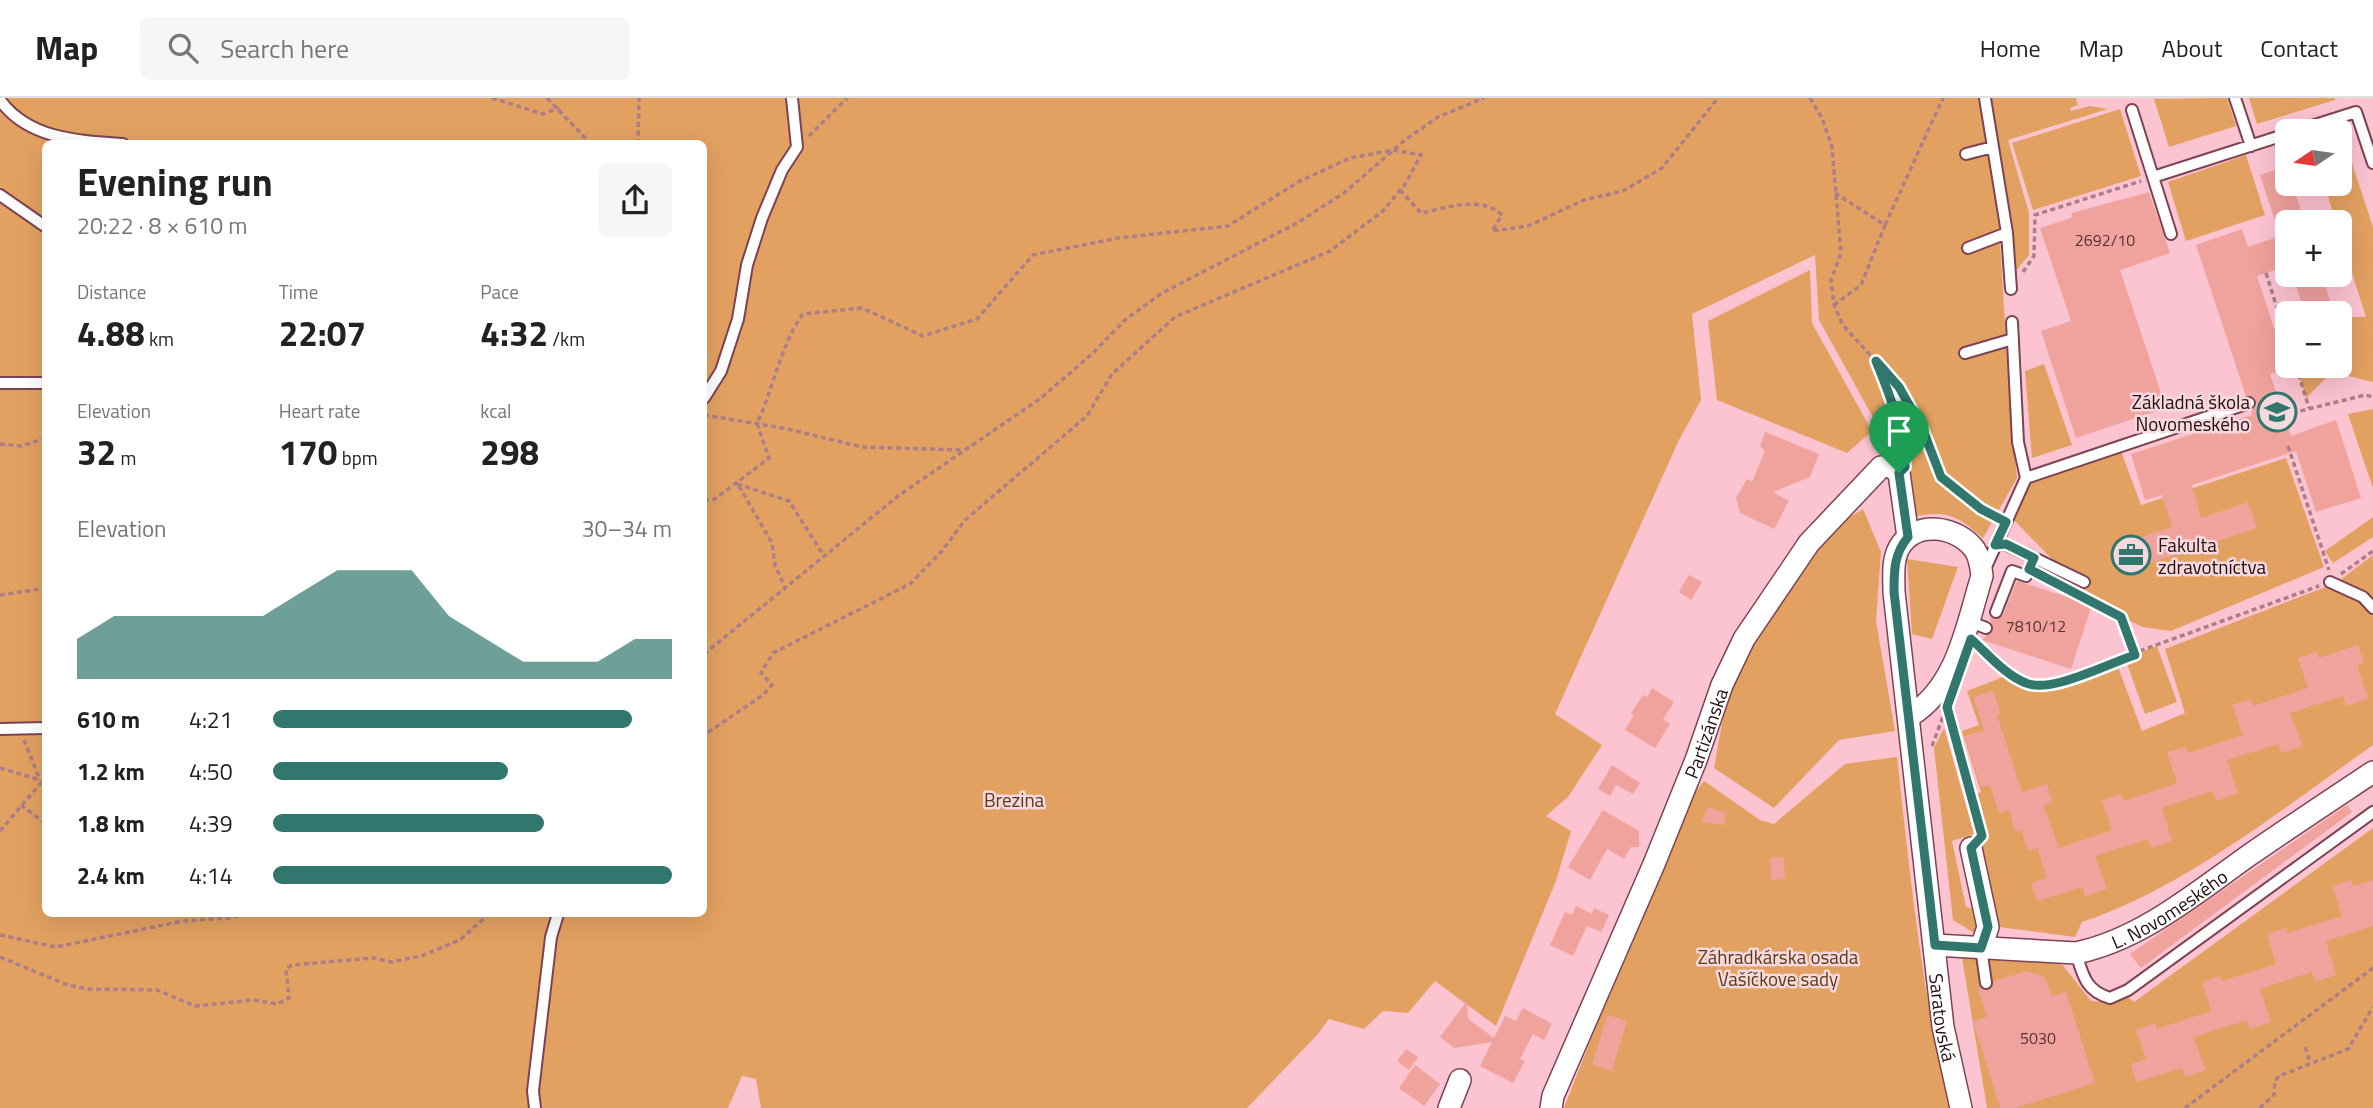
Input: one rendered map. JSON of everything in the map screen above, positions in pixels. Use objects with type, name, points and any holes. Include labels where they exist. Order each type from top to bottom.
[{"type":"street","name":"Partizánska","points":[[1551,1108],[1553,1096],[1696,761],[1722,685],[1744,639],[1809,543],[1875,471],[1889,467],[1899,473]]},
{"type":"street","points":[[1899,473],[1908,537],[1921,530],[1940,529],[1955,534],[1974,548],[1982,576],[1977,624],[1950,677],[1928,704],[1910,716]]},
{"type":"street","name":"Saratovská","points":[[1908,537],[1894,562],[1894,592],[1943,1027],[1961,1108]]},
{"type":"street","name":"L. Novomeského","points":[[1935,945],[2076,953],[2117,941],[2189,898],[2373,772]]},
{"type":"street","points":[[1971,848],[1988,927],[1981,948]]},
{"type":"street","points":[[1449,1108],[1460,1080]]},
{"type":"lane","points":[[707,393],[720,372],[738,319],[747,265],[762,218],[782,170],[797,147],[793,98]]},
{"type":"lane","points":[[1985,98],[2007,233],[2011,289]]},
{"type":"lane","points":[[2235,98],[2251,146]]},
{"type":"lane","points":[[0,100],[9,113],[29,128],[58,136],[90,140]]},
{"type":"lane","points":[[2132,110],[2148,179],[2171,234]]},
{"type":"lane","points":[[2334,119],[2356,112],[2373,163]]},
{"type":"lane","points":[[2148,179],[2275,138]]},
{"type":"lane","points":[[1966,154],[1993,147]]},
{"type":"lane","points":[[0,195],[42,224]]},
{"type":"lane","points":[[1968,248],[2007,233]]},
{"type":"lane","points":[[1982,576],[2026,478],[2018,442],[2012,322]]},
{"type":"lane","points":[[1965,353],[2013,338]]},
{"type":"lane","points":[[0,383],[42,383]]},
{"type":"lane","points":[[2026,478],[2249,403]]},
{"type":"lane","points":[[1995,545],[2006,544],[2084,582]]},
{"type":"lane","points":[[1996,612],[2012,570],[2026,576],[2034,558]]},
{"type":"lane","points":[[2330,582],[2363,597],[2373,608]]},
{"type":"lane","points":[[0,729],[42,728]]},
{"type":"lane","points":[[2076,953],[2084,981],[2094,994],[2110,998],[2119,994],[2373,812]]},
{"type":"lane","points":[[535,1108],[533,1091],[551,937],[557,917]]},
{"type":"lane","points":[[1981,948],[1986,983]]},
{"type":"path","points":[[492,98],[543,114],[559,108]]},
{"type":"path","points":[[547,98],[587,140]]},
{"type":"path","points":[[638,140],[639,98]]},
{"type":"path","points":[[797,147],[847,98]]},
{"type":"path","points":[[707,652],[824,556],[963,450],[1041,398],[1092,354],[1125,320],[1162,293],[1309,215],[1344,193],[1438,117],[1484,98]]},
{"type":"path","points":[[1400,190],[1421,213],[1466,204],[1496,209],[1502,215],[1492,231],[1528,226],[1584,200],[1623,191],[1662,169],[1718,98]]},
{"type":"path","points":[[1810,98],[1822,118],[1832,147],[1841,253],[1831,280],[1834,305],[1843,325],[1899,387],[1923,430],[1941,477],[1981,509],[2006,522]]},
{"type":"path","points":[[1834,305],[1861,285],[1942,98]]},
{"type":"path","points":[[707,500],[715,499],[737,484],[769,457],[757,423],[771,393],[791,331],[803,314],[862,308],[923,336],[976,319],[1033,255],[1118,239],[1228,226],[1298,182],[1350,158],[1394,150],[1421,155],[1400,190],[1383,211],[1330,251],[1175,317],[1112,374],[1087,416],[965,520],[942,551],[910,584],[773,653],[761,673],[772,685],[762,695],[707,733]]},
{"type":"path","points":[[2018,279],[2034,256],[2035,215],[2148,179]]},
{"type":"path","points":[[1835,193],[1885,225]]},
{"type":"path","points":[[2266,273],[2275,302]]},
{"type":"path","points":[[1876,361],[1900,424],[1905,467],[1899,473]]},
{"type":"path","points":[[2299,378],[2309,408]]},
{"type":"path","points":[[2284,415],[2365,395],[2373,397]]},
{"type":"path","points":[[707,415],[757,423],[862,447],[963,450]]},
{"type":"path","points":[[0,444],[21,446],[42,439]]},
{"type":"path","points":[[2288,446],[2332,580],[2373,551]]},
{"type":"path","points":[[737,484],[789,501],[824,556]]},
{"type":"path","points":[[737,484],[772,542],[775,565],[785,587]]},
{"type":"path","points":[[1977,624],[1971,639],[2009,674],[2027,684],[2043,686],[2135,655],[2330,582]]},
{"type":"path","points":[[0,595],[42,589]]},
{"type":"path","points":[[2072,591],[2121,617],[2135,655]]},
{"type":"path","points":[[1933,758],[1932,745],[1947,707],[1982,836],[1971,848]]},
{"type":"path","points":[[20,730],[40,780]]},
{"type":"path","points":[[0,768],[3,766],[40,780]]},
{"type":"path","points":[[0,831],[40,780]]},
{"type":"path","points":[[21,805],[42,821]]},
{"type":"path","points":[[0,936],[56,947],[183,921],[232,917]]},
{"type":"path","points":[[0,957],[65,984],[87,989],[158,990],[195,1006],[254,1000],[277,1004],[289,998],[286,969],[292,965],[373,958],[392,962],[421,956],[460,940],[486,917]]},
{"type":"path","points":[[2185,1108],[2373,968]]},
{"type":"path","points":[[2260,1108],[2274,1095],[2275,1081],[2279,1076],[2347,1049],[2373,1007]]},
{"type":"path","points":[[2305,1047],[2310,1062]]},
{"type":"green space","name":"Brezina","points":[[0,98],[1978,98],[1998,209],[2011,423],[2017,478],[1983,538],[1953,517],[1937,514],[1916,516],[1906,475],[1897,456],[1819,320],[1815,255],[1692,314],[1701,400],[1679,440],[1555,714],[1602,745],[1568,797],[1546,816],[1571,831],[1556,881],[1496,1026],[1435,981],[1408,1013],[1383,1011],[1364,1029],[1329,1019],[1247,1108],[761,1108],[756,1079],[742,1076],[728,1108],[0,1108]]},
{"type":"green space","points":[[1990,98],[2076,98],[2078,105],[2070,108],[2071,111],[2090,106],[2108,109],[2008,140],[2029,213],[2029,255],[2014,273],[2013,233]]},
{"type":"green space","points":[[2227,98],[2236,126],[2169,147],[2154,99]]},
{"type":"green space","points":[[2249,98],[2335,98],[2335,100],[2257,124]]},
{"type":"green space","points":[[2120,109],[2141,176],[2033,210],[2012,143]]},
{"type":"green space","points":[[2246,155],[2265,215],[2186,241],[2168,182]]},
{"type":"green space","points":[[2352,163],[2373,227],[2373,382],[2352,377],[2352,317],[2366,317],[2352,273],[2352,210],[2332,210],[2328,196],[2352,196]]},
{"type":"green space","points":[[1810,270],[1812,323],[1872,431],[1847,453],[1717,400],[1708,321]]},
{"type":"green space","points":[[2044,364],[2072,445],[2032,458],[2025,371]]},
{"type":"green space","points":[[2300,378],[2326,378],[2306,398]]},
{"type":"green space","points":[[2373,409],[2373,488],[2348,414]]},
{"type":"green space","points":[[2121,451],[2141,505],[2286,458],[2324,567],[2171,631],[2143,627],[2118,616],[2079,587],[2012,518],[2033,479]]},
{"type":"green space","points":[[1863,509],[1881,552],[1876,621],[1895,731],[1839,740],[1774,808],[1714,768],[1729,685],[1825,532]]},
{"type":"green space","points":[[2373,517],[2373,537],[2333,563],[2325,551]]},
{"type":"green space","points":[[2373,555],[2373,601],[2366,593],[2340,580]]},
{"type":"green space","points":[[1907,559],[1958,567],[1932,639],[1912,634]]},
{"type":"green space","points":[[2331,585],[2364,603],[2373,614],[2373,745],[2269,820],[2195,868],[2158,889],[2082,922],[2075,937],[1999,927],[1966,799],[1981,792],[1962,731],[1979,725],[1967,691],[2003,677],[2028,690],[2046,692],[2118,667],[2142,731],[2185,713],[2165,649]]},
{"type":"green space","points":[[2157,646],[2177,702],[2145,714],[2125,658]]},
{"type":"green space","points":[[1944,728],[1974,834],[1952,841],[1966,907],[1988,913],[1976,934],[1953,920],[1934,748]]},
{"type":"green space","name":"Záhradkárska osada Vašíčkove sady","points":[[1897,757],[1924,977],[1949,1108],[1564,1108],[1625,952],[1696,791],[1704,781],[1760,820],[1774,824],[1845,764]]},
{"type":"green space","points":[[2373,828],[2373,1108],[1987,1108],[1962,958],[2058,959],[2091,1001],[2105,1002],[2127,996],[2134,1002]]},
{"type":"building","points":[[2275,170],[2275,196],[2296,196],[2301,210],[2275,210],[2275,221],[2260,175]]},
{"type":"building","points":[[2149,192],[2170,253],[2120,270],[2166,408],[2076,438],[2041,331],[2071,321],[2040,228],[2071,218],[2072,213]]},
{"type":"building","points":[[2242,229],[2248,247],[2275,238],[2275,270],[2257,276],[2275,331],[2275,372],[2270,374],[2291,436],[2336,420],[2361,498],[2316,512],[2296,451],[2192,485],[2201,518],[2248,502],[2257,528],[2120,573],[2111,547],[2172,527],[2162,495],[2145,500],[2131,454],[2252,415],[2251,411],[2257,405],[2255,398],[2246,396],[2196,245]]},
{"type":"building","points":[[2296,287],[2326,287],[2330,301],[2301,301]]},
{"type":"building","points":[[1765,432],[1819,454],[1810,477],[1773,492],[1789,501],[1774,529],[1740,513],[1736,498],[1747,479],[1752,482],[1765,451],[1760,446]]},
{"type":"building","points":[[1689,575],[1702,582],[1691,600],[1679,592]]},
{"type":"building","points":[[2017,581],[2092,605],[2071,669],[1982,640],[1993,630],[1990,617],[1997,620],[2003,615]]},
{"type":"building","points":[[2358,645],[2364,663],[2357,665],[2368,699],[2346,706],[2343,696],[2290,713],[2303,746],[2281,753],[2278,744],[2227,760],[2238,793],[2216,801],[2213,791],[2162,808],[2172,841],[2151,848],[2148,839],[2095,856],[2107,889],[2085,896],[2082,887],[2037,901],[2031,883],[2047,878],[2037,848],[2028,851],[2021,830],[2015,832],[2009,810],[1999,813],[1991,788],[1988,785],[1981,787],[1964,736],[1984,730],[1973,697],[1993,691],[2001,713],[1997,715],[2022,792],[2047,784],[2052,802],[2043,805],[2059,848],[2112,830],[2102,800],[2121,794],[2123,801],[2177,783],[2167,752],[2186,747],[2188,753],[2243,735],[2232,705],[2251,699],[2253,706],[2308,688],[2298,658],[2317,652],[2319,658]]},
{"type":"building","points":[[1652,688],[1674,702],[1663,719],[1670,724],[1655,748],[1625,730],[1634,715],[1631,713],[1643,695],[1647,697]]},
{"type":"building","points":[[1612,765],[1640,783],[1633,794],[1616,785],[1610,796],[1598,789]]},
{"type":"building","points":[[2347,805],[2352,812],[2141,968],[2130,954]]},
{"type":"building","points":[[1708,807],[1726,813],[1724,825],[1702,822]]},
{"type":"building","points":[[1603,810],[1639,831],[1639,847],[1631,847],[1624,859],[1607,849],[1590,880],[1568,867]]},
{"type":"building","points":[[1784,857],[1785,879],[1771,880],[1770,858]]},
{"type":"building","points":[[2351,880],[2353,886],[2373,880],[2373,926],[2326,941],[2336,975],[2315,982],[2312,972],[2260,989],[2271,1022],[2250,1029],[2247,1020],[2193,1037],[2206,1070],[2185,1077],[2182,1068],[2136,1082],[2131,1064],[2146,1059],[2136,1030],[2155,1023],[2157,1029],[2211,1011],[2202,982],[2220,976],[2222,981],[2276,964],[2267,934],[2286,928],[2287,933],[2342,916],[2332,886]]},
{"type":"building","points":[[1576,906],[1592,914],[1594,908],[1609,915],[1601,932],[1587,926],[1573,956],[1550,945],[1565,912],[1572,915]]},
{"type":"building","points":[[2026,971],[2044,976],[2052,996],[2066,992],[2095,1083],[2015,1108],[2000,1108],[1973,1021],[1987,1017],[1977,986],[1988,991],[1993,987],[1994,981]]},
{"type":"building","points":[[1467,1001],[1468,1019],[1494,1038],[1505,1016],[1516,1021],[1523,1008],[1552,1024],[1544,1040],[1533,1034],[1520,1059],[1525,1061],[1513,1083],[1480,1066],[1492,1042],[1454,1048],[1440,1037]]},
{"type":"building","points":[[1607,1015],[1627,1021],[1612,1071],[1592,1065]]},
{"type":"building","points":[[1406,1049],[1418,1057],[1409,1070],[1397,1061]]},
{"type":"building","points":[[1415,1065],[1440,1084],[1424,1106],[1399,1088]]},
{"type":"place","name":"Základná škola Novomeského","points":[[2277,412]]},
{"type":"place","name":"Fakulta zdravotníctva","points":[[2131,555]]},
{"type":"route","points":[[1876,361],[1899,387],[1923,430],[1941,477],[1981,509],[2006,522],[1995,545],[2006,544],[2034,558],[2029,569],[2121,617],[2135,655],[2043,686],[2027,684],[2009,674],[1971,639],[1947,707],[1982,836],[1971,848],[1988,927],[1981,948],[1935,945],[1894,592],[1894,562],[1908,537],[1899,473],[1905,467],[1900,424],[1876,361]]}]
